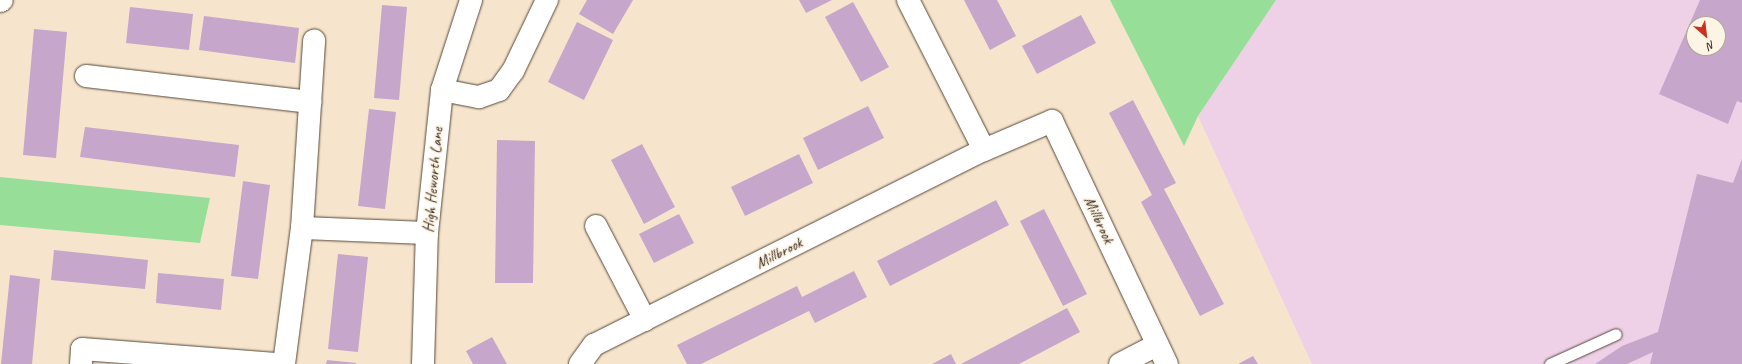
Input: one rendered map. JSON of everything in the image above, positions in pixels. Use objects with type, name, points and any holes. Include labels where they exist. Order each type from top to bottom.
[{"type":"street","points":[[442,90],[479,97],[499,90],[513,71],[547,0]]},
{"type":"street","points":[[908,0],[984,150]]},
{"type":"street","name":"High Heworth Lane","points":[[423,364],[427,233],[442,90],[470,1]]},
{"type":"street","points":[[284,364],[302,228],[314,40]]},
{"type":"street","points":[[86,76],[310,102]]},
{"type":"street","name":"Millbrook","points":[[580,364],[594,345],[984,150],[1052,121],[1167,364]]},
{"type":"street","points":[[596,226],[645,320]]},
{"type":"street","points":[[302,228],[427,233]]},
{"type":"street","points":[[1120,364],[1157,345]]},
{"type":"street","points":[[81,364],[82,349],[275,364]]},
{"type":"lane","points":[[1550,364],[1616,334]]},
{"type":"shaded area","points":[[1276,0],[1742,0],[1742,364],[1312,364],[1198,116]]},
{"type":"green space","points":[[1110,0],[1276,0],[1198,116],[1184,146]]},
{"type":"green space","points":[[0,177],[210,198],[200,243],[0,225]]},
{"type":"building","points":[[587,0],[633,0],[613,34],[579,14]]},
{"type":"building","points":[[799,0],[832,0],[806,13]]},
{"type":"building","points":[[964,0],[997,0],[1016,36],[990,50]]},
{"type":"building","points":[[1700,0],[1742,0],[1742,103],[1737,101],[1728,124],[1659,94],[1686,32],[1686,56],[1726,56],[1726,16],[1693,16]]},
{"type":"building","points":[[853,2],[889,67],[861,82],[825,17]]},
{"type":"building","points":[[382,5],[407,7],[399,100],[374,98]]},
{"type":"building","points":[[130,7],[193,14],[189,50],[126,43]]},
{"type":"building","points":[[1081,15],[1096,43],[1037,74],[1022,46]]},
{"type":"building","points":[[204,16],[299,28],[295,63],[199,50]]},
{"type":"building","points":[[577,22],[613,40],[584,100],[548,82]]},
{"type":"building","points":[[34,29],[67,32],[56,158],[23,155]]},
{"type":"building","points":[[1133,100],[1176,183],[1164,189],[1224,304],[1200,316],[1141,202],[1152,195],[1109,113]]},
{"type":"building","points":[[868,106],[884,138],[818,170],[803,138]]},
{"type":"building","points":[[369,109],[396,112],[385,209],[358,206]]},
{"type":"building","points":[[85,127],[239,145],[235,177],[80,157]]},
{"type":"building","points":[[497,140],[535,141],[533,283],[495,283]]},
{"type":"building","points":[[642,144],[675,207],[644,224],[611,160]]},
{"type":"building","points":[[799,154],[813,183],[745,216],[731,187]]},
{"type":"building","points":[[1742,159],[1742,364],[1650,364],[1653,352],[1627,364],[1595,364],[1622,346],[1658,332],[1697,174],[1733,183]]},
{"type":"building","points":[[243,181],[270,185],[258,279],[231,276]]},
{"type":"building","points":[[996,200],[1009,225],[890,286],[877,261]]},
{"type":"building","points":[[1044,209],[1087,294],[1063,306],[1020,221]]},
{"type":"building","points":[[679,214],[694,243],[654,263],[639,234]]},
{"type":"building","points":[[54,250],[148,260],[145,289],[51,280]]},
{"type":"building","points":[[338,254],[368,257],[358,352],[328,349]]},
{"type":"building","points":[[854,271],[867,297],[815,323],[809,311],[701,364],[687,364],[677,345],[797,286],[802,297]]},
{"type":"building","points":[[158,273],[224,279],[221,310],[156,303]]},
{"type":"building","points":[[10,275],[40,279],[32,364],[1,364]]},
{"type":"building","points":[[1067,308],[1080,332],[1019,364],[961,364]]},
{"type":"building","points":[[492,337],[507,364],[473,364],[466,351]]},
{"type":"building","points":[[951,354],[956,364],[932,364]]},
{"type":"building","points":[[1253,356],[1258,364],[1238,364]]},
{"type":"building","points":[[327,360],[356,363],[356,364],[326,364]]}]
